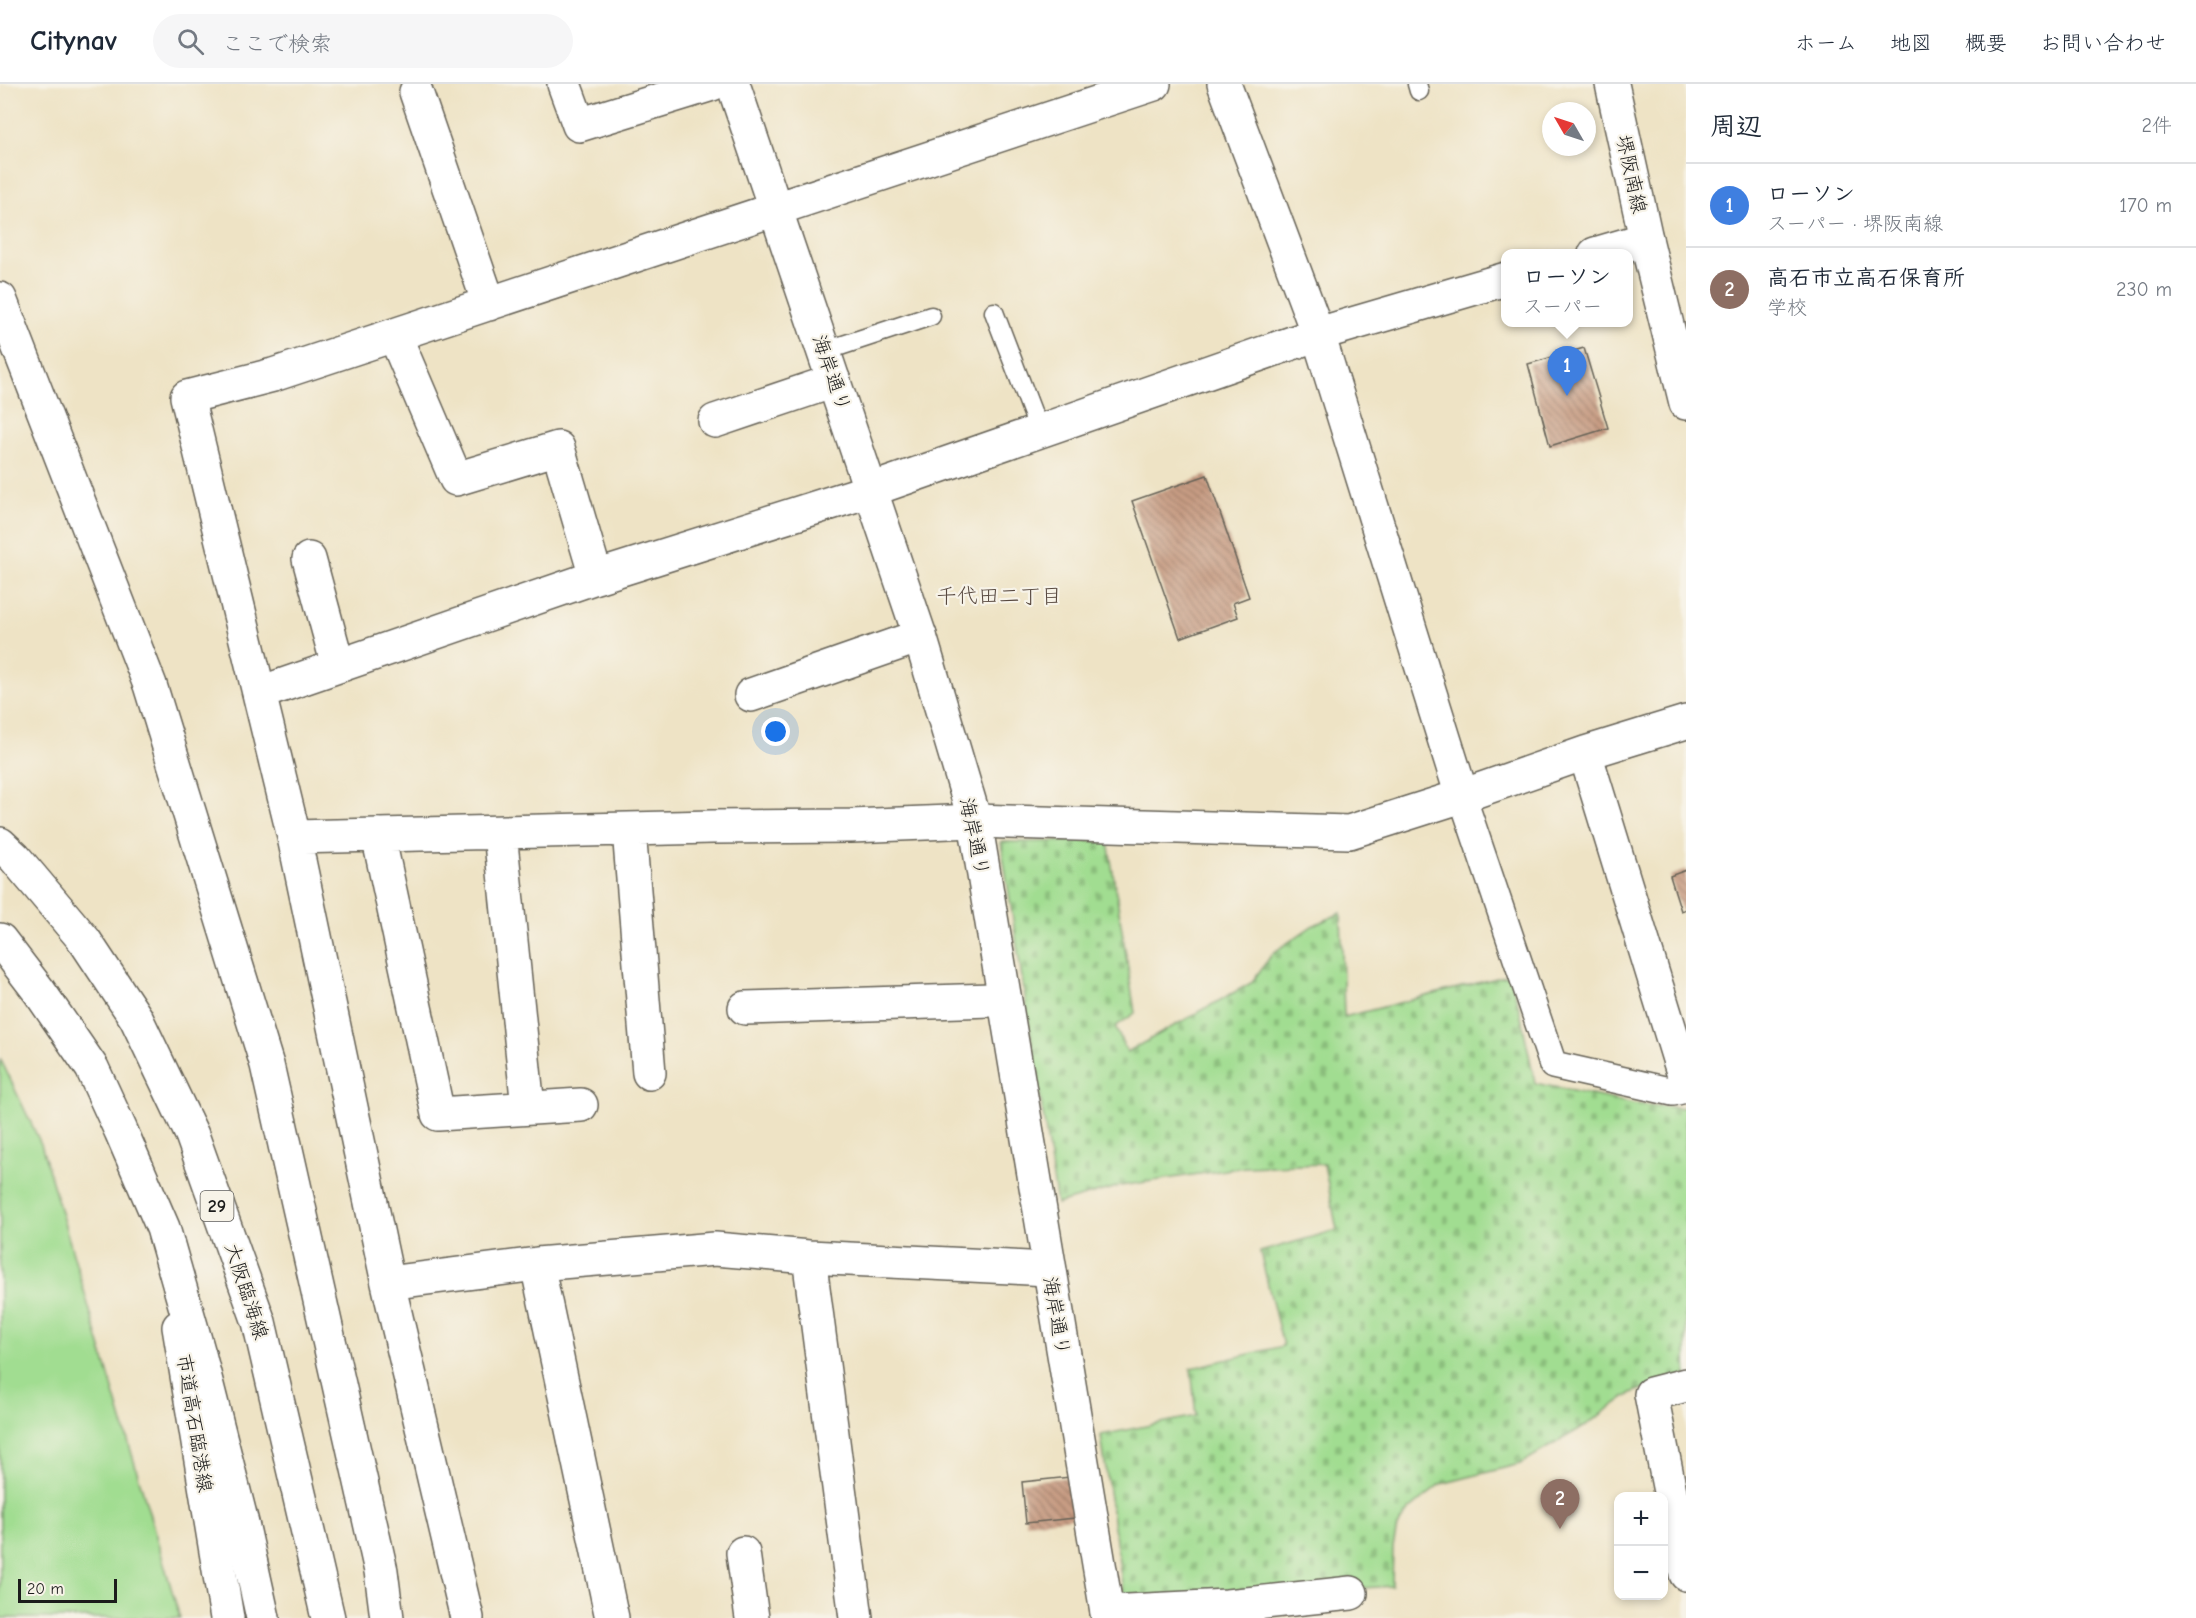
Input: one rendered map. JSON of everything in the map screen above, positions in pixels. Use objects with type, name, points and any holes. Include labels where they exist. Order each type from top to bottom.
[{"type":"street","points":[[564,84],[579,125],[712,84]]},
{"type":"street","name":"海岸通り","points":[[733,84],[920,636],[975,821],[1048,1269],[1108,1615]]},
{"type":"street","points":[[467,1618],[388,1283],[294,837],[186,397],[273,375],[395,336],[1154,84]]},
{"type":"street","points":[[1224,84],[1318,334],[1462,796],[1553,1065],[1673,1092],[1686,1089]]},
{"type":"street","name":"堺阪南線","points":[[1612,84],[1646,239],[1686,403]]},
{"type":"street","points":[[416,92],[489,304]]},
{"type":"street","points":[[1612,249],[1646,239]]},
{"type":"street","points":[[260,693],[596,577],[871,490],[1318,334],[1501,280]]},
{"type":"street","points":[[0,299],[150,685],[267,1065],[381,1571],[387,1618]]},
{"type":"street","points":[[395,336],[456,479],[558,448],[596,577]]},
{"type":"street","points":[[715,421],[829,366]]},
{"type":"street","points":[[309,559],[338,666]]},
{"type":"street","points":[[751,695],[920,636]]},
{"type":"street","points":[[294,837],[851,826],[975,821],[1349,832],[1585,753],[1686,722]]},
{"type":"street","points":[[1585,753],[1686,1082]]},
{"type":"street","points":[[629,830],[650,1073]]},
{"type":"street","points":[[500,833],[528,1108]]},
{"type":"street","points":[[378,835],[438,1114],[581,1106]]},
{"type":"street","name":"大阪臨海線","points":[[0,844],[15,858],[85,941],[136,1018],[192,1136],[259,1322],[328,1618]]},
{"type":"street","points":[[0,940],[39,991],[92,1068],[163,1228],[202,1365],[242,1523],[263,1618]]},
{"type":"street","points":[[746,1008],[991,1000]]},
{"type":"street","name":"市道高石臨港線","points":[[163,1228],[227,1618]]},
{"type":"street","points":[[388,1283],[537,1264],[714,1249],[809,1257],[1048,1269]]},
{"type":"street","points":[[809,1257],[856,1618]]},
{"type":"street","points":[[537,1264],[612,1618]]},
{"type":"street","points":[[1686,1385],[1651,1394],[1686,1574]]},
{"type":"street","points":[[743,1553],[752,1618]]},
{"type":"street","points":[[1108,1615],[1351,1593]]},
{"type":"lane","points":[[994,312],[1039,430]]},
{"type":"lane","points":[[829,366],[931,316]]},
{"type":"green space","points":[[1108,841],[1135,1013],[1115,1027],[1127,1052],[1251,983],[1273,953],[1312,926],[1341,913],[1344,1017],[1509,975],[1519,1007],[1535,1083],[1634,1104],[1686,1108],[1686,1375],[1631,1393],[1586,1425],[1520,1464],[1441,1484],[1408,1511],[1397,1527],[1393,1547],[1392,1586],[1125,1604],[1101,1435],[1196,1416],[1191,1368],[1283,1346],[1260,1252],[1337,1230],[1324,1164],[1245,1167],[1120,1186],[1057,1204],[1001,842]]},
{"type":"green space","points":[[0,1058],[41,1144],[180,1618],[0,1618]]},
{"type":"building","points":[[1584,348],[1608,428],[1550,446],[1528,364]]},
{"type":"building","points":[[1207,475],[1249,597],[1233,603],[1238,617],[1180,638],[1132,501]]},
{"type":"building","points":[[1686,870],[1686,909],[1681,911],[1670,876]]},
{"type":"building","points":[[1070,1477],[1075,1518],[1026,1523],[1022,1482]]},
{"type":"place","name":"ローソン","points":[[1567,396]]},
{"type":"place","name":"高石市立高石保育所","points":[[1560,1529]]},
{"type":"district","name":"千代田二丁目","points":[[999,596]]}]
